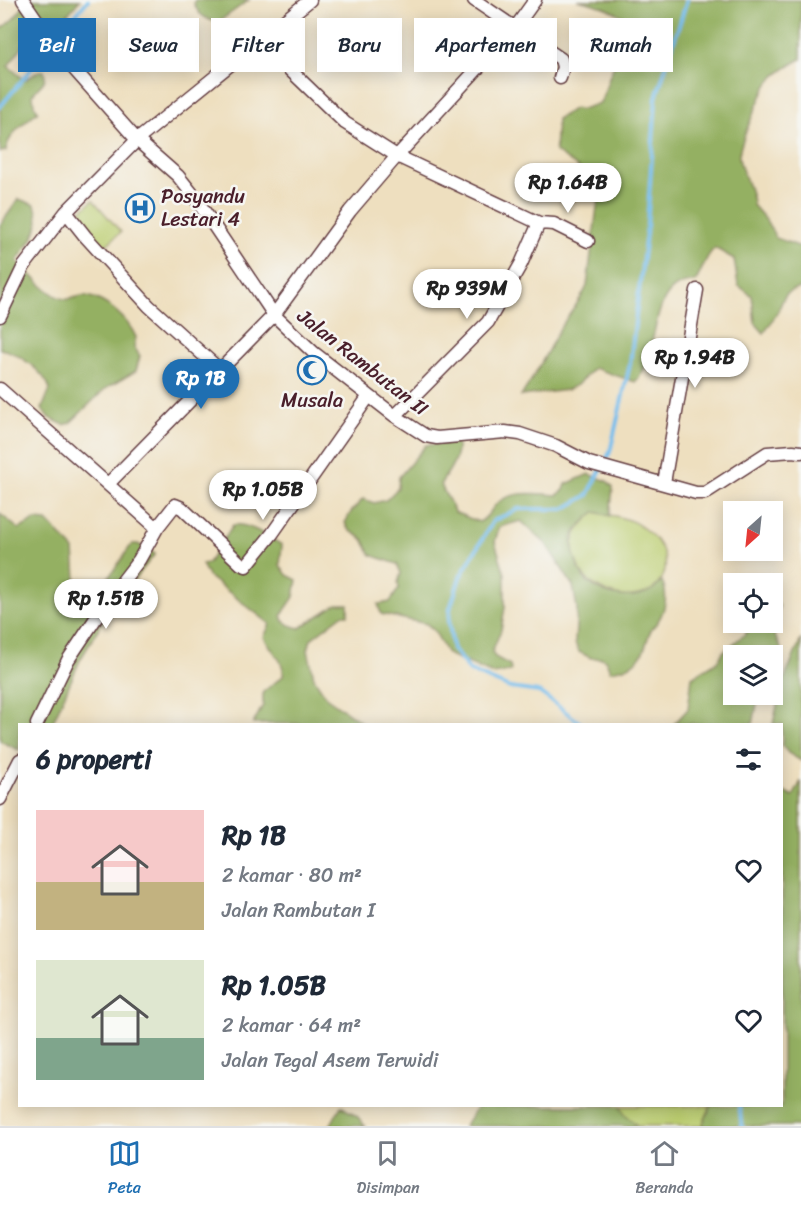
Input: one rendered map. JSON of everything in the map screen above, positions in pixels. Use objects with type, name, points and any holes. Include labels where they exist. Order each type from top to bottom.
[{"type":"street","name":"Jalan Rambutan II","points":[[23,0],[58,51],[137,140],[178,177],[194,196],[274,315],[314,353],[395,416],[426,436],[437,438],[505,432],[520,434],[556,446],[589,463],[664,483]]},
{"type":"street","points":[[288,18],[310,0]]},
{"type":"street","points":[[474,0],[500,18]]},
{"type":"street","points":[[522,18],[535,0]]},
{"type":"street","points":[[557,56],[561,59],[563,67],[560,78]]},
{"type":"street","points":[[0,316],[24,266],[66,212],[137,140],[221,72]]},
{"type":"street","points":[[292,72],[345,123],[397,156],[539,224],[554,224],[588,241]]},
{"type":"street","points":[[108,484],[274,315],[350,211],[474,72]]},
{"type":"street","points":[[66,212],[149,306],[220,370]]},
{"type":"street","points":[[395,416],[488,322],[539,224]]},
{"type":"street","points":[[697,290],[664,483],[696,493],[705,493],[766,453],[801,452]]},
{"type":"street","points":[[0,389],[157,528]]},
{"type":"street","points":[[37,723],[68,660],[108,600],[139,561],[157,528],[175,506],[179,506],[241,564],[246,566],[369,396]]},
{"type":"street","points":[[0,799],[18,764]]},
{"type":"green space","points":[[29,0],[80,0],[64,18],[18,18],[18,52],[8,66],[25,80],[37,72],[44,72],[45,78],[33,94],[34,105],[38,111],[10,139],[6,151],[0,152],[0,30]]},
{"type":"green space","points":[[195,0],[249,0],[224,18],[211,18],[211,20],[201,14],[194,4]]},
{"type":"green space","points":[[577,0],[801,0],[801,59],[778,74],[767,85],[747,130],[739,157],[753,205],[766,220],[776,238],[801,247],[801,288],[785,295],[775,317],[764,333],[755,323],[752,296],[738,285],[734,259],[715,248],[708,256],[695,282],[679,285],[668,294],[656,322],[649,356],[635,382],[594,368],[577,385],[567,390],[521,396],[587,286],[600,196],[599,188],[592,178],[555,151],[557,119],[575,108],[579,110],[600,103],[611,72],[673,72],[673,18],[624,18],[593,4]]},
{"type":"green space","points":[[19,199],[35,205],[38,222],[34,235],[17,261],[46,289],[58,297],[67,299],[87,296],[95,298],[116,311],[128,323],[136,337],[134,347],[140,356],[136,371],[105,389],[70,423],[64,425],[49,418],[42,409],[50,389],[42,376],[22,358],[0,349],[0,225]]},
{"type":"green space","points":[[93,200],[121,232],[103,248],[75,216]]},
{"type":"green space","points":[[457,443],[455,459],[441,483],[442,487],[454,512],[479,522],[497,503],[506,498],[527,494],[557,495],[564,490],[566,484],[589,474],[607,481],[613,487],[610,516],[595,512],[582,523],[572,539],[573,548],[584,578],[604,592],[635,596],[654,588],[662,581],[665,596],[663,611],[651,630],[641,655],[633,663],[610,671],[606,661],[602,658],[591,658],[579,652],[575,643],[577,608],[573,586],[546,544],[521,521],[499,527],[495,542],[505,574],[505,607],[501,630],[492,652],[495,657],[510,665],[511,671],[493,674],[447,654],[435,632],[427,624],[381,614],[378,604],[390,602],[399,588],[401,573],[397,564],[371,555],[363,539],[349,530],[345,523],[363,499],[374,503],[386,500],[398,488],[399,477],[426,445]]},
{"type":"green space","points":[[595,512],[634,522],[657,541],[664,555],[665,568],[661,580],[652,590],[639,596],[623,596],[605,591],[590,582],[580,570],[573,551],[574,538],[580,527]]},
{"type":"green space","points":[[0,514],[19,529],[35,520],[47,521],[74,550],[76,579],[100,590],[132,544],[138,544],[155,554],[107,614],[80,660],[52,723],[18,723],[18,750],[0,741]]},
{"type":"green space","points":[[233,525],[246,526],[282,545],[280,565],[287,575],[297,580],[294,597],[281,616],[286,623],[300,628],[337,604],[348,604],[348,615],[342,615],[311,639],[308,650],[314,678],[327,698],[363,723],[254,723],[263,705],[263,692],[283,676],[282,665],[264,637],[270,624],[208,576],[202,564],[208,563]]},
{"type":"green space","points":[[774,633],[779,645],[732,645],[745,634]]},
{"type":"green space","points":[[801,639],[801,761],[788,753],[783,746],[783,723],[773,723],[777,705],[783,705],[783,682]]},
{"type":"green space","points":[[723,652],[723,705],[757,705],[753,723],[675,723],[688,709],[692,677],[718,661]]},
{"type":"green space","points":[[801,781],[801,1126],[702,1126],[711,1107],[783,1107],[783,792],[793,797]]},
{"type":"green space","points":[[343,1107],[358,1117],[365,1126],[330,1126]]},
{"type":"green space","points":[[477,1107],[621,1107],[626,1116],[638,1126],[464,1126]]},
{"type":"green space","points":[[621,1107],[711,1107],[702,1126],[638,1126],[626,1116]]},
{"type":"waterway","points":[[0,107],[88,0]]},
{"type":"waterway","points":[[581,723],[539,692],[510,688],[470,671],[453,649],[449,622],[450,609],[460,577],[493,521],[518,509],[564,509],[588,495],[610,452],[630,364],[647,225],[656,98],[687,0]]},
{"type":"waterway","points":[[739,1107],[742,1126]]},
{"type":"place","name":"Posyandu Lestari 4","points":[[140,208]]},
{"type":"place","name":"Musala","points":[[312,370]]}]
